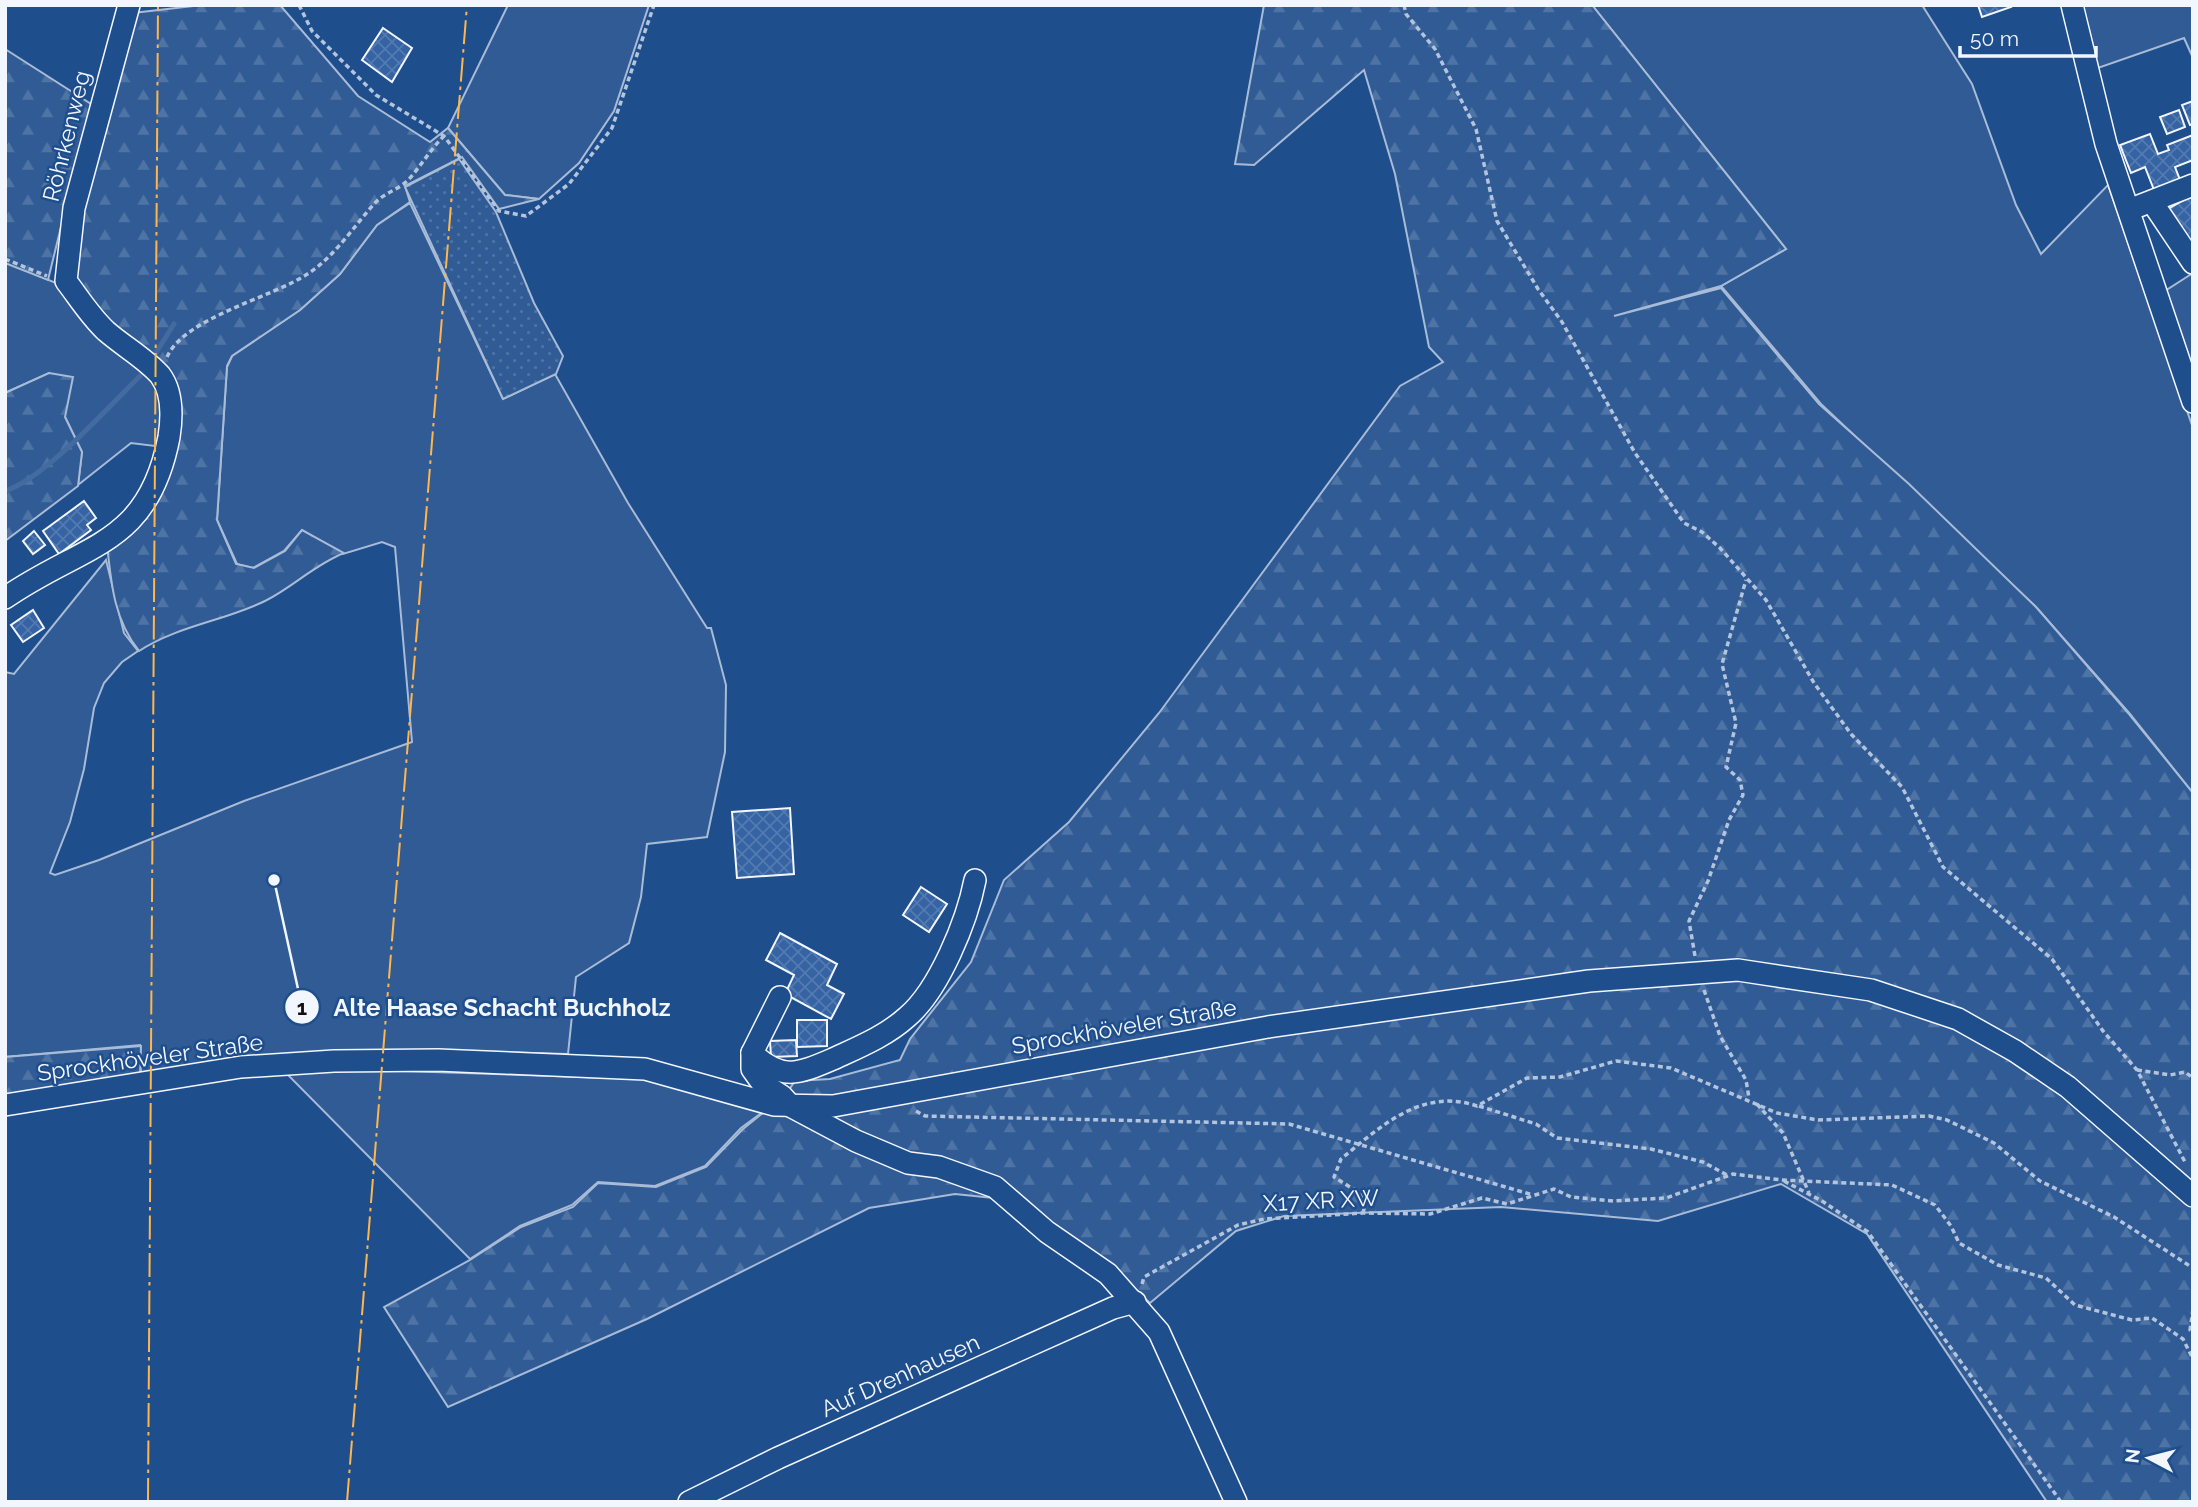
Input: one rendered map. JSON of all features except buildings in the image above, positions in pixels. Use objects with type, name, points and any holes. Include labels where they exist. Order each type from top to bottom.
[{"type":"street","name":"Röhrkenweg","points":[[66,281],[74,208],[129,5]]},
{"type":"street","points":[[2072,5],[2106,144],[2193,402]]},
{"type":"street","points":[[2127,211],[2193,184]]},
{"type":"street","points":[[2152,202],[2193,263]]},
{"type":"street","points":[[5,598],[105,541],[134,518],[154,491],[170,429],[170,402],[160,375],[96,320],[66,281]]},
{"type":"street","points":[[752,1053],[770,1069],[780,1073],[805,1071],[885,1034],[910,1016],[936,979],[957,939],[969,910],[975,880]]},
{"type":"street","name":"Sprockhöveler Straße","points":[[5,1105],[241,1067],[334,1061],[438,1060],[645,1069],[774,1105],[833,1106],[1268,1027],[1589,981],[1738,970],[1871,990],[1958,1019],[2015,1051],[2067,1087],[2193,1196]]},
{"type":"street","points":[[780,997],[752,1053],[752,1069],[762,1083],[782,1096],[792,1107],[856,1141],[908,1163],[939,1167],[995,1187],[1047,1232],[1108,1274],[1159,1332],[1236,1502]]},
{"type":"street","name":"Auf Drenhausen","points":[[689,1502],[936,1387],[1114,1308],[1135,1302]]},
{"type":"path","points":[[299,5],[312,32],[376,94],[443,136],[499,211],[526,216],[569,184],[611,128],[654,5]]},
{"type":"path","points":[[1404,5],[1406,14],[1434,49],[1476,129],[1497,221],[1538,289],[1562,322],[1634,453],[1684,523],[1702,532],[1720,548],[1766,600],[1814,683],[1851,734],[1902,787],[1942,867],[2052,959],[2103,1031],[2137,1070],[2191,1174]]},
{"type":"path","points":[[160,375],[173,344],[199,327],[308,274],[329,257],[380,198],[409,180],[443,136]]},
{"type":"path","points":[[5,259],[66,281]]},
{"type":"path","points":[[1746,580],[1722,664],[1736,723],[1726,767],[1740,780],[1743,795],[1729,820],[1708,881],[1689,921],[1699,974],[1720,1036],[1746,1080],[1749,1099]]},
{"type":"path","points":[[1477,1106],[1527,1078],[1560,1077],[1616,1060],[1671,1068],[1777,1113],[1818,1120],[1929,1115],[1947,1120],[1994,1143],[2040,1181],[2114,1217],[2193,1268]]},
{"type":"path","points":[[2137,1070],[2170,1075],[2185,1072],[2193,1078]]},
{"type":"path","points":[[890,1096],[925,1116],[1289,1124],[1535,1195],[1555,1189],[1571,1197],[1612,1201],[1666,1198],[1728,1176],[1892,1185],[1935,1205],[1951,1226],[1959,1243],[1997,1265],[2046,1278],[2075,1305],[2132,1320],[2152,1318],[2183,1339],[2193,1359]]},
{"type":"path","points":[[1363,1213],[1366,1201],[1358,1192],[1334,1177],[1340,1159],[1386,1121],[1419,1108],[1457,1099],[1536,1124],[1557,1138],[1651,1149],[1703,1162],[1728,1176]]},
{"type":"path","points":[[1756,1102],[1783,1133],[1810,1195]]},
{"type":"path","points":[[1782,1180],[1868,1232],[2061,1502]]},
{"type":"path","name":"X17 XR XW","points":[[1135,1302],[1144,1277],[1238,1225],[1264,1219],[1363,1213],[1430,1214],[1482,1198],[1507,1204],[1535,1195]]},
{"type":"path","points":[[2193,1309],[2190,1330],[2193,1334]]},
{"type":"shaded area","points":[[508,5],[649,5],[614,111],[579,163],[539,199],[505,195],[448,128]]},
{"type":"shaded area","points":[[1592,5],[1922,5],[1972,84],[2016,205],[2041,254],[2108,185],[2193,428],[2193,793],[2130,714],[2036,607],[1821,404],[1721,286],[1786,249]]},
{"type":"shaded area","points":[[2079,5],[2193,5],[2193,58],[2184,38],[2095,69]]},
{"type":"shaded area","points":[[410,203],[503,399],[555,374],[628,503],[707,628],[711,628],[726,685],[725,752],[707,837],[647,844],[641,897],[629,943],[576,977],[568,1054],[434,1050],[141,1077],[140,1045],[5,1057],[5,672],[14,674],[106,560],[124,633],[138,651],[122,662],[104,683],[94,708],[84,769],[70,822],[50,873],[55,875],[99,860],[244,801],[412,742],[395,547],[382,542],[343,554],[302,530],[284,551],[253,568],[237,564],[217,520],[227,367],[232,356],[300,310],[340,274],[377,225]]},
{"type":"shaded area","points":[[5,262],[61,285],[148,372],[166,406],[163,447],[131,443],[78,485],[82,452],[65,417],[49,373],[5,393]]},
{"type":"shaded area","points":[[2193,273],[2193,376],[2165,291]]},
{"type":"shaded area","points":[[371,1070],[642,1079],[764,1111],[741,1128],[705,1166],[655,1186],[598,1182],[572,1205],[520,1226],[470,1259],[286,1073]]},
{"type":"green space","points":[[202,5],[280,5],[358,96],[430,142],[448,128],[505,195],[539,199],[499,209],[462,157],[405,186],[410,202],[377,225],[340,274],[300,310],[232,356],[227,366],[217,520],[236,564],[254,568],[285,551],[302,530],[344,553],[265,601],[169,635],[139,651],[119,614],[112,587],[107,544],[136,522],[173,400],[67,279],[73,233],[133,13]]},
{"type":"green space","points":[[1264,5],[1592,5],[1786,249],[1721,286],[1614,316],[1721,288],[1819,404],[1909,484],[2036,607],[2193,793],[2193,1502],[2047,1502],[1867,1234],[1781,1184],[1658,1221],[1501,1207],[1284,1216],[1236,1231],[1150,1303],[1121,1277],[1013,1200],[955,1194],[869,1208],[647,1319],[448,1407],[384,1307],[470,1260],[521,1227],[573,1207],[598,1183],[656,1187],[706,1167],[743,1129],[786,1094],[795,1081],[830,1079],[900,1060],[910,1039],[971,962],[1004,880],[1069,822],[1159,713],[1400,386],[1443,362],[1429,347],[1395,174],[1364,70],[1254,165],[1235,164]]},
{"type":"green space","points":[[5,49],[91,104],[48,280],[5,263]]},
{"type":"green space","points":[[459,159],[496,212],[534,303],[563,356],[556,374],[503,399],[405,187]]},
{"type":"green space","points":[[49,373],[73,377],[65,417],[82,452],[78,486],[5,541],[5,393]]},
{"type":"green space","points":[[141,1046],[140,1076],[5,1097],[5,1057]]},
{"type":"waterway","points":[[152,359],[174,324]]},
{"type":"waterway","points":[[5,491],[21,484],[58,456],[143,373]]},
{"type":"power","points":[[148,1502],[158,5]]},
{"type":"power","points":[[347,1502],[467,5]]},
{"type":"place","name":"Alte Haase Schacht Buchholz","points":[[274,880]]}]
